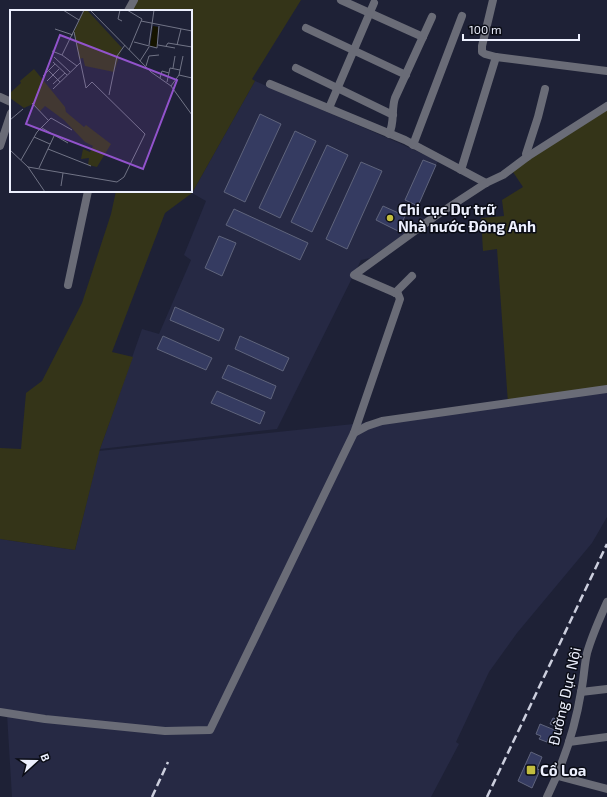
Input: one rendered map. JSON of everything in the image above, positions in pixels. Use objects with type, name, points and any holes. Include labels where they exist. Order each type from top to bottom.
[{"type":"street","points":[[129,10],[134,0]]},
{"type":"street","points":[[341,0],[423,37]]},
{"type":"street","points":[[493,0],[481,49],[484,54],[496,57],[607,71]]},
{"type":"street","points":[[329,108],[374,3]]},
{"type":"street","points":[[413,145],[462,16]]},
{"type":"street","points":[[389,134],[393,123],[393,105],[432,17]]},
{"type":"street","points":[[306,28],[406,75]]},
{"type":"street","points":[[462,170],[496,57]]},
{"type":"street","points":[[296,68],[338,87],[393,115]]},
{"type":"street","points":[[270,84],[413,145],[486,183]]},
{"type":"street","points":[[527,157],[526,154],[545,89]]},
{"type":"street","points":[[0,97],[10,102]]},
{"type":"street","points":[[0,712],[45,719],[165,731],[210,730],[354,433],[400,299],[399,295],[354,275],[434,217],[486,183],[503,175],[527,157],[607,106]]},
{"type":"street","points":[[0,146],[10,116]]},
{"type":"street","points":[[68,285],[88,192]]},
{"type":"street","points":[[395,293],[412,276]]},
{"type":"street","points":[[354,433],[367,426],[382,421],[607,389]]},
{"type":"street","name":"Đường Dục Nội","points":[[547,797],[558,776],[570,742],[581,692],[587,653],[607,602]]},
{"type":"street","points":[[581,692],[607,689]]},
{"type":"street","points":[[570,742],[607,737]]},
{"type":"street","points":[[558,776],[607,789]]},
{"type":"shaded area","points":[[134,0],[301,0],[252,79],[255,81],[192,193],[165,213],[112,352],[133,357],[100,449],[75,550],[0,539],[0,448],[21,449],[26,393],[42,381],[82,303],[111,214],[116,192],[192,192],[192,10],[129,10]]},
{"type":"shaded area","points":[[255,81],[438,161],[414,214],[426,219],[370,258],[361,260],[277,429],[100,449],[142,329],[159,334],[191,260],[184,255],[206,201],[192,193]]},
{"type":"shaded area","points":[[607,107],[607,389],[508,403],[497,249],[483,251],[481,218],[504,216],[502,200],[523,187],[511,169]]},
{"type":"shaded area","points":[[607,389],[607,517],[592,543],[517,633],[489,672],[456,742],[459,744],[431,797],[12,797],[7,714],[0,713],[0,539],[75,550],[99,451],[382,421]]},
{"type":"building","points":[[260,114],[281,124],[245,202],[224,192]]},
{"type":"building","points":[[295,131],[316,141],[280,218],[259,208]]},
{"type":"building","points":[[327,145],[348,155],[312,232],[291,222]]},
{"type":"building","points":[[423,160],[436,165],[418,206],[405,200]]},
{"type":"building","points":[[361,162],[382,171],[347,249],[326,239]]},
{"type":"building","name":"Chi cục Dự trữ Nhà nước Đông Anh","points":[[383,206],[405,216],[398,231],[376,220]]},
{"type":"building","points":[[234,209],[308,243],[300,260],[226,225]]},
{"type":"building","points":[[219,236],[236,243],[222,276],[205,268]]},
{"type":"building","points":[[175,307],[224,329],[219,341],[170,320]]},
{"type":"building","points":[[163,336],[212,358],[206,370],[157,349]]},
{"type":"building","points":[[240,336],[289,358],[283,371],[235,349]]},
{"type":"building","points":[[228,365],[276,386],[271,399],[222,378]]},
{"type":"building","points":[[217,391],[265,412],[260,424],[211,403]]},
{"type":"building","points":[[553,718],[561,721],[558,727],[550,724]]},
{"type":"building","points":[[540,724],[557,731],[552,741],[548,739],[547,742],[539,739],[541,736],[536,734]]},
{"type":"building","points":[[531,752],[542,757],[537,769],[540,770],[532,788],[518,781]]},
{"type":"railway","points":[[487,797],[607,544]]},
{"type":"railway","points":[[152,797],[168,762]]},
{"type":"place","name":"Chi cục Dự trữ Nhà nước Đông Anh","points":[[390,218]]},
{"type":"place","name":"Cổ Loa","points":[[531,770]]}]
